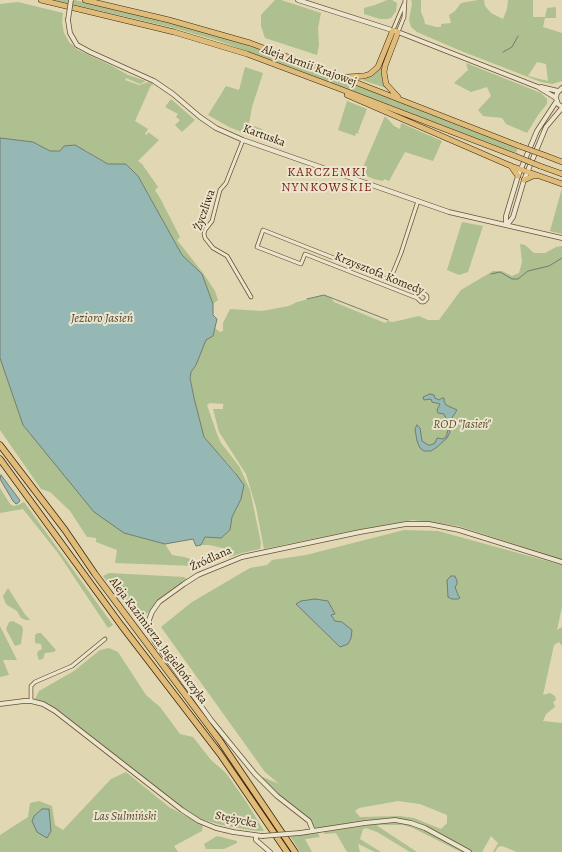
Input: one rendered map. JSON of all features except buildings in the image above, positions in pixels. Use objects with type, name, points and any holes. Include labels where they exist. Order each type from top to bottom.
[{"type":"highway","name":"Aleja Kazimierza Jagiellończyka","points":[[0,446],[65,530],[95,574],[220,742],[295,852]]},
{"type":"highway","name":"Aleja Kazimierza Jagiellończyka","points":[[0,459],[121,625],[220,754],[288,852]]},
{"type":"main road","name":"Aleja Armii Krajowej","points":[[41,0],[168,31],[221,46],[275,64],[562,174]]},
{"type":"main road","name":"Aleja Armii Krajowej","points":[[85,0],[221,34],[284,55],[562,162]]},
{"type":"main road","points":[[342,77],[354,78],[364,76],[378,67],[396,31]]},
{"type":"main road","points":[[396,31],[384,72],[386,84],[400,99]]},
{"type":"main road","points":[[335,86],[337,90],[511,166],[562,184]]},
{"type":"main road","points":[[511,166],[518,176]]},
{"type":"main road","points":[[524,180],[538,176]]},
{"type":"street","name":"Kartuska","points":[[71,0],[68,27],[72,38],[77,45],[154,81],[173,94],[208,123],[243,140],[449,212],[562,238]]},
{"type":"street","points":[[298,0],[396,31],[538,87],[556,100],[562,108],[549,123],[543,134],[524,180],[513,217],[506,225]]},
{"type":"street","points":[[396,31],[404,17],[405,1]]},
{"type":"street","points":[[396,31],[405,1]]},
{"type":"street","points":[[506,225],[506,216],[520,169],[537,131],[556,100],[560,89],[538,87]]},
{"type":"street","name":"Życzliwa","points":[[243,140],[226,183],[220,190],[212,221],[205,230],[204,234],[205,238],[213,248],[227,256],[250,297]]},
{"type":"street","name":"Krzysztofa Komedy","points":[[390,280],[401,253],[418,201]]},
{"type":"street","name":"Krzysztofa Komedy","points":[[263,230],[390,280],[425,294],[427,299],[424,302],[421,302],[416,298],[306,254],[301,264],[257,247],[263,230]]},
{"type":"street","name":"Źródlana","points":[[312,831],[309,822],[277,796],[255,774],[211,720],[155,642],[149,630],[149,620],[152,612],[159,602],[198,575],[242,557],[360,532],[406,524],[429,524],[459,530],[562,562]]},
{"type":"street","points":[[0,704],[31,701],[31,686],[35,682],[72,666],[105,639]]},
{"type":"street","name":"Stężycka","points":[[31,701],[43,704],[55,711],[182,810],[199,821],[216,828],[262,836],[300,833],[388,820],[402,821],[424,828],[469,852]]},
{"type":"street","points":[[256,836],[256,840],[270,852]]},
{"type":"green space","points":[[54,0],[75,0],[199,30],[286,58],[518,148],[516,153],[219,41],[170,27]]},
{"type":"green space","points":[[275,0],[281,0],[321,13],[318,28],[319,45],[317,55],[265,38],[261,26],[261,15]]},
{"type":"green space","points":[[387,0],[392,0],[397,3],[396,11],[391,18],[380,19],[364,14],[364,8]]},
{"type":"green space","points":[[411,0],[421,0],[421,12],[425,24],[436,27],[441,27],[441,24],[451,23],[449,15],[455,11],[461,3],[478,0],[484,0],[485,6],[491,13],[503,19],[507,9],[508,0],[533,0],[533,17],[545,17],[547,8],[556,7],[556,18],[545,18],[543,27],[562,33],[562,81],[552,84],[541,82],[417,32],[411,27],[409,20],[412,4]],"holes":[[[537,62],[546,64],[548,81],[528,76]]]},
{"type":"green space","points":[[18,2],[63,13],[62,22],[64,33],[69,42],[78,50],[128,75],[146,81],[140,84],[126,78],[125,80],[139,85],[149,82],[153,84],[152,86],[151,85],[135,121],[148,129],[145,134],[147,135],[148,132],[159,140],[138,161],[142,164],[158,187],[155,190],[180,237],[177,240],[215,291],[218,300],[213,304],[202,274],[182,255],[138,176],[127,164],[108,164],[85,150],[50,151],[33,142],[0,138],[0,4]]},
{"type":"green space","points":[[391,38],[393,38],[382,68],[382,80],[386,88],[362,80],[371,77],[381,68]]},
{"type":"green space","points":[[466,63],[541,93],[547,99],[547,104],[527,133],[506,124],[502,118],[483,116],[478,110],[491,96],[487,87],[471,92],[454,83],[468,70]]},
{"type":"green space","points":[[245,67],[263,73],[252,107],[249,124],[264,130],[262,137],[259,139],[229,127],[208,115],[226,86],[239,90]]},
{"type":"green space","points":[[171,99],[195,120],[182,132],[175,125],[180,120],[176,117],[178,114],[165,107]]},
{"type":"green space","points":[[347,101],[367,109],[358,132],[359,134],[356,133],[355,136],[338,130]]},
{"type":"green space","points":[[385,116],[394,126],[400,129],[401,123],[442,141],[433,161],[405,152],[389,181],[384,179],[383,181],[374,179],[364,175],[365,173],[361,172]]},
{"type":"green space","points":[[562,188],[562,234],[550,231]]},
{"type":"green space","points":[[462,222],[483,226],[468,272],[459,275],[447,270]]},
{"type":"green space","name":"ROD \"Jasień\"","points":[[520,244],[525,245],[534,253],[545,253],[556,247],[562,246],[562,559],[458,526],[413,520],[264,549],[256,507],[246,474],[219,432],[213,409],[223,409],[224,404],[210,403],[207,405],[221,443],[239,466],[250,490],[261,543],[260,549],[230,557],[227,549],[209,545],[201,545],[205,537],[221,538],[230,530],[232,517],[241,499],[236,473],[204,437],[190,378],[191,372],[196,365],[206,340],[213,336],[215,328],[220,332],[223,331],[223,323],[230,309],[262,311],[289,306],[297,302],[324,295],[331,298],[334,302],[385,323],[388,321],[393,322],[419,316],[428,320],[439,320],[461,290],[493,271],[502,271],[512,276],[519,273],[522,262]]},
{"type":"green space","points":[[0,358],[23,425],[124,533],[165,544],[172,555],[194,560],[196,564],[195,566],[115,563],[117,550],[96,542],[96,538],[87,537],[70,511],[50,492],[41,489],[0,430]]},
{"type":"green space","points":[[0,488],[10,504],[13,506],[24,502],[113,625],[108,628],[58,553],[23,509],[0,513]]},
{"type":"green space","points":[[404,530],[438,531],[562,565],[562,607],[557,630],[562,627],[562,646],[559,642],[554,645],[543,695],[550,693],[555,696],[556,700],[553,702],[555,707],[546,714],[543,721],[562,723],[562,852],[517,852],[502,846],[498,847],[495,852],[493,852],[498,843],[491,836],[482,852],[473,852],[428,827],[413,821],[396,819],[373,820],[317,829],[307,818],[262,780],[261,777],[279,784],[265,772],[161,627],[192,602],[250,568],[267,565],[272,560],[306,555]],"holes":[[[398,801],[420,804],[447,815],[447,823],[441,829],[414,818],[400,816],[360,817],[355,811],[359,808]]]},
{"type":"green space","points":[[109,573],[184,577],[187,579],[171,591],[143,617],[133,616],[103,576]]},
{"type":"green space","points":[[8,588],[30,620],[21,618],[17,611],[7,605],[3,596]]},
{"type":"green space","points":[[13,621],[22,626],[23,630],[21,644],[15,646],[6,629],[9,622]]},
{"type":"green space","points":[[0,626],[17,660],[3,660],[9,675],[0,677]]},
{"type":"green space","points":[[41,633],[56,650],[54,652],[45,653],[43,659],[39,660],[37,654],[38,651],[42,649],[41,644],[35,643],[35,635]]},
{"type":"green space","points":[[109,648],[118,652],[146,695],[160,707],[180,734],[193,737],[211,760],[226,773],[264,831],[221,825],[192,816],[56,710],[46,703],[35,699],[39,691],[74,671],[100,650]]},
{"type":"green space","name":"Las Sulmiński","points":[[126,772],[169,807],[203,825],[202,831],[174,846],[178,852],[0,852],[0,835],[28,817],[30,803],[39,801],[52,806],[55,825],[63,830],[111,779]]},
{"type":"green space","points":[[390,822],[421,828],[466,852],[461,852],[404,825],[376,825],[417,852],[410,852],[377,832],[366,828],[363,829],[360,839],[381,852],[375,852],[358,844],[360,852],[347,852],[336,833],[324,834],[324,832]]},
{"type":"green space","points":[[318,833],[320,837],[305,839],[312,852],[300,852],[290,836]]},
{"type":"green space","points":[[217,836],[237,841],[237,843],[224,849],[206,849],[204,844]]},
{"type":"water","name":"Jezioro Jasień","points":[[0,138],[33,142],[50,151],[60,151],[64,146],[75,145],[108,164],[126,164],[138,176],[182,255],[202,274],[213,304],[213,315],[217,319],[213,336],[206,340],[196,365],[191,372],[190,378],[204,437],[244,485],[241,499],[232,517],[230,530],[221,538],[205,537],[201,545],[196,546],[193,539],[165,544],[124,533],[94,512],[23,425],[0,358]]},
{"type":"water","points":[[430,394],[434,395],[435,398],[439,400],[444,398],[446,405],[457,410],[446,427],[446,419],[444,414],[438,413],[437,410],[440,404],[432,402],[431,399],[424,400],[423,397]]},
{"type":"water","points":[[417,425],[420,428],[422,441],[428,445],[435,443],[437,438],[443,439],[446,437],[448,430],[450,432],[447,438],[437,447],[431,451],[424,451],[420,448],[417,441],[415,429]]},
{"type":"water","points":[[1,475],[19,499],[20,501],[18,503],[16,504],[13,501],[0,479]]},
{"type":"water","points":[[451,576],[455,576],[457,581],[455,587],[460,598],[458,599],[448,597],[447,580]]},
{"type":"water","points":[[315,599],[328,601],[335,614],[331,615],[335,621],[342,622],[352,630],[351,638],[348,644],[340,647],[296,604],[301,601]]},
{"type":"water","points":[[42,809],[49,809],[51,831],[47,838],[37,832],[32,821],[34,816]]},
{"type":"waterway","points":[[503,52],[512,47],[518,36]]},
{"type":"waterway","points":[[491,274],[500,272],[512,279],[518,279],[528,271],[549,266],[562,258]]},
{"type":"waterway","points":[[307,299],[324,295],[388,320]]},
{"type":"district","name":"KARCZEMKI NYNKOWSKIE","points":[[327,180]]}]
